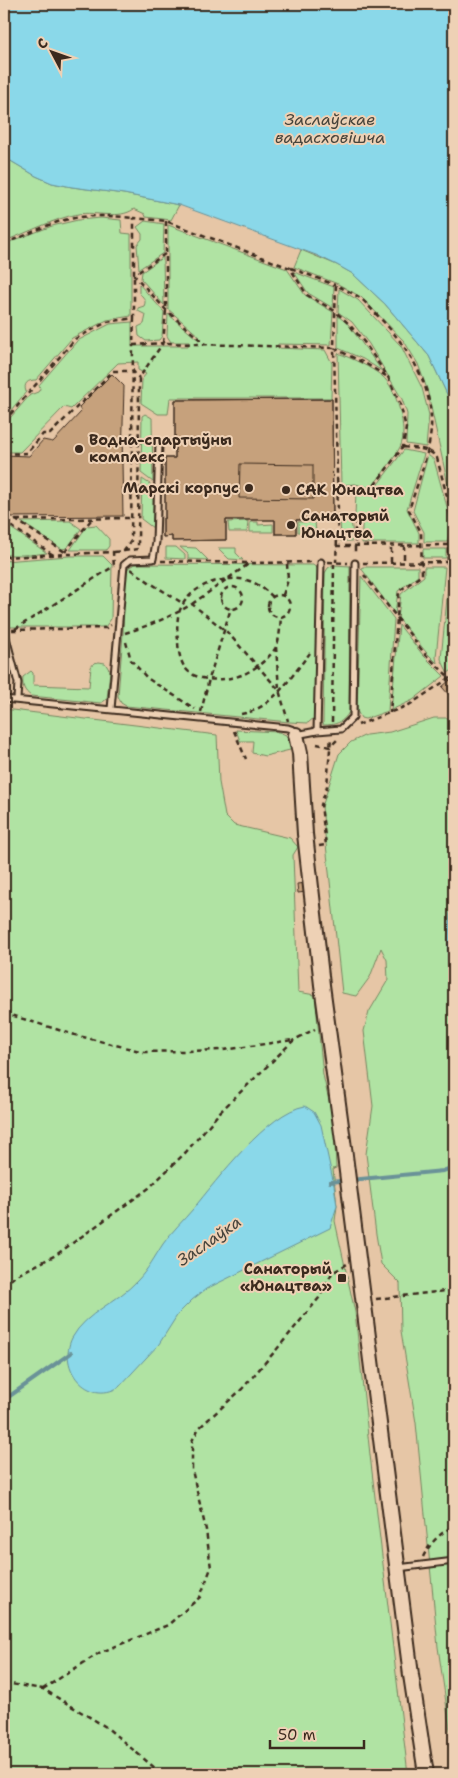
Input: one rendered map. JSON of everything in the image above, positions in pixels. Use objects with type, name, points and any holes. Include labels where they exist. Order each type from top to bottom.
[{"type":"street","points":[[291,728],[300,754],[307,848],[322,985],[397,1568],[426,1774]]},
{"type":"lane","points":[[111,709],[124,565],[130,560],[154,559],[159,443]]},
{"type":"lane","points":[[317,731],[320,562]]},
{"type":"lane","points":[[4,698],[317,731],[341,730],[353,717],[355,563]]},
{"type":"lane","points":[[6,630],[18,683],[17,699]]},
{"type":"lane","points":[[397,1568],[454,1561]]},
{"type":"path","points":[[4,242],[78,216],[106,216],[166,221],[336,285],[360,298],[405,346],[425,388],[431,429],[427,450],[409,510],[421,532],[422,575],[399,591],[390,714]]},
{"type":"path","points":[[124,551],[131,541],[134,218]]},
{"type":"path","points":[[4,557],[54,556],[138,549],[140,378],[163,343],[166,310],[166,221]]},
{"type":"path","points":[[134,275],[165,254]]},
{"type":"path","points":[[290,268],[307,295],[335,311],[364,342],[388,377],[400,403],[406,428],[403,447],[371,490],[357,486],[337,487]]},
{"type":"path","points":[[134,275],[166,310],[206,344]]},
{"type":"path","points":[[307,848],[326,846],[321,806],[327,786],[331,731],[338,514],[334,348],[336,285]]},
{"type":"path","points":[[4,440],[8,417],[75,340],[107,322],[134,318]]},
{"type":"path","points":[[133,345],[163,343],[334,348],[360,360],[388,377]]},
{"type":"path","points":[[4,454],[27,453],[43,434],[50,434],[114,371],[133,371],[140,378]]},
{"type":"path","points":[[403,447],[427,450],[432,452],[437,458],[454,523]]},
{"type":"path","points":[[4,513],[5,521],[54,556]]},
{"type":"path","points":[[338,514],[355,519],[355,563],[425,654],[449,677]]},
{"type":"path","points":[[5,521],[131,518]]},
{"type":"path","points":[[65,552],[91,519]]},
{"type":"path","points":[[16,520],[69,554]]},
{"type":"path","points":[[448,562],[448,546],[454,529]]},
{"type":"path","points":[[391,562],[392,545]]},
{"type":"path","points":[[404,545],[404,562]]},
{"type":"path","points":[[336,546],[454,546]]},
{"type":"path","points":[[113,552],[114,575]]},
{"type":"path","points":[[154,559],[160,563],[454,562]]},
{"type":"path","points":[[283,595],[288,580],[288,562]]},
{"type":"path","points":[[123,634],[145,627],[179,612],[250,563]]},
{"type":"path","points":[[125,573],[129,567],[136,564]]},
{"type":"path","points":[[14,630],[114,566]]},
{"type":"path","points":[[129,567],[184,604]]},
{"type":"path","points":[[273,597],[253,581],[238,577],[210,581],[190,594],[179,612],[178,646],[184,668],[192,674],[208,679],[232,679],[246,674],[258,666],[276,646]]},
{"type":"path","points":[[234,587],[240,590],[243,601],[239,607],[231,608],[223,604],[222,597],[227,588],[234,587]]},
{"type":"path","points":[[283,595],[288,600],[290,607],[288,614],[281,617],[274,615],[269,609],[269,602],[273,597],[283,595]]},
{"type":"path","points":[[192,604],[224,630],[279,690]]},
{"type":"path","points":[[201,713],[208,679],[231,608]]},
{"type":"path","points":[[281,617],[276,646],[279,690],[291,728]]},
{"type":"path","points":[[6,630],[106,628],[111,626],[113,620]]},
{"type":"path","points":[[123,625],[123,634],[131,660],[146,678],[201,713]]},
{"type":"path","points":[[236,714],[252,711],[265,704],[310,653]]},
{"type":"path","points":[[353,727],[409,705],[454,675]]},
{"type":"path","points":[[192,712],[201,713]]},
{"type":"path","points":[[279,721],[291,728]]},
{"type":"path","points":[[232,727],[246,759]]},
{"type":"path","points":[[330,747],[342,735]]},
{"type":"path","points":[[317,744],[330,747]]},
{"type":"path","points":[[4,1013],[75,1035],[144,1052],[223,1050],[294,1040]]},
{"type":"path","points":[[4,1286],[15,1276],[56,1255],[149,1188],[186,1152],[220,1112],[294,1040],[328,1022]]},
{"type":"path","points":[[44,1688],[99,1653],[168,1625],[200,1597],[211,1568],[206,1530],[192,1470],[192,1441],[199,1428],[242,1389],[278,1349],[319,1298],[332,1273],[358,1257]]},
{"type":"path","points":[[364,1301],[454,1290]]},
{"type":"path","points":[[421,1566],[424,1554],[431,1545],[446,1529],[454,1526]]},
{"type":"path","points":[[4,1683],[44,1688],[106,1727],[162,1774]]},
{"type":"green space","points":[[4,157],[52,183],[179,205],[171,220],[146,217],[145,214],[134,209],[114,215],[85,213],[59,219],[4,241]]},
{"type":"green space","points":[[101,218],[121,220],[122,233],[131,234],[131,316],[107,320],[72,338],[36,380],[27,383],[25,386],[26,392],[6,416],[4,423],[4,244],[52,226],[78,220]]},
{"type":"green space","points":[[145,221],[164,224],[163,253],[139,269],[137,245],[142,239],[142,234],[137,227]]},
{"type":"green space","points":[[168,225],[287,269],[305,295],[333,312],[331,345],[278,344],[277,348],[325,350],[332,363],[331,398],[170,398],[168,414],[158,414],[141,403],[142,379],[146,374],[138,370],[138,362],[118,363],[71,409],[64,407],[20,452],[5,452],[10,418],[30,395],[38,392],[40,389],[39,385],[77,341],[110,324],[132,322],[132,346],[188,346],[189,342],[171,342],[167,336],[168,314],[196,338],[200,337],[168,309]]},
{"type":"green space","points":[[301,250],[353,274],[385,304],[429,356],[454,409],[454,512],[427,389],[418,364],[404,341],[361,297],[338,284],[294,267]]},
{"type":"green space","points":[[163,257],[164,305],[141,279],[142,272]]},
{"type":"green space","points":[[294,272],[334,287],[333,308],[308,293]]},
{"type":"green space","points":[[139,284],[164,312],[162,336],[159,340],[146,341],[139,336],[138,327],[144,324],[146,315],[138,311],[138,308],[144,306],[145,302],[139,293]]},
{"type":"green space","points":[[339,289],[358,300],[401,346],[422,388],[429,415],[426,447],[406,444],[407,414],[402,399],[369,344],[352,322],[338,312]]},
{"type":"green space","points":[[338,316],[348,324],[382,371],[363,359],[338,348]]},
{"type":"green space","points":[[338,353],[355,360],[382,376],[392,389],[400,410],[403,431],[400,447],[371,488],[355,484],[341,485]]},
{"type":"green space","points":[[145,414],[152,418],[153,482],[141,473],[142,416]]},
{"type":"green space","points":[[404,450],[424,454],[407,509],[419,533],[419,543],[362,543],[362,521],[355,516],[356,492],[368,495],[372,492]]},
{"type":"green space","points":[[428,455],[434,460],[452,525],[447,542],[424,542],[424,532],[413,511]]},
{"type":"green space","points":[[142,479],[153,486],[153,528],[141,519]]},
{"type":"green space","points":[[340,516],[348,519],[352,525],[352,541],[341,541]]},
{"type":"green space","points":[[70,521],[81,529],[67,548],[62,549],[21,522]]},
{"type":"green space","points":[[248,521],[247,532],[229,532],[228,522]]},
{"type":"green space","points":[[250,522],[258,522],[258,525],[273,524],[273,532],[250,532]]},
{"type":"green space","points":[[298,522],[315,522],[316,532],[298,532]]},
{"type":"green space","points":[[5,524],[47,553],[4,555]]},
{"type":"green space","points":[[96,525],[109,539],[109,546],[106,550],[70,550],[87,526]]},
{"type":"green space","points":[[166,547],[176,547],[185,555],[185,559],[166,558]]},
{"type":"green space","points":[[180,547],[196,548],[208,560],[188,559],[188,554]]},
{"type":"green space","points":[[218,548],[236,548],[236,553],[243,560],[229,559]]},
{"type":"green space","points":[[423,549],[446,549],[446,558],[423,558]]},
{"type":"green space","points":[[69,556],[103,556],[112,565],[111,619],[105,627],[8,627],[4,611],[4,561]]},
{"type":"green space","points":[[135,564],[313,565],[318,569],[316,716],[308,723],[289,722],[126,706],[121,703],[118,696],[125,573],[129,567]]},
{"type":"green space","points":[[333,565],[350,566],[349,712],[338,723],[323,725],[325,573]]},
{"type":"green space","points":[[418,567],[418,576],[398,591],[395,614],[361,568]]},
{"type":"green space","points":[[424,567],[445,567],[437,663],[398,618],[401,594],[424,576]]},
{"type":"green space","points":[[450,568],[454,568],[454,669],[448,673],[441,659]]},
{"type":"green space","points":[[361,576],[394,619],[388,711],[365,719],[361,718],[357,711]]},
{"type":"green space","points":[[399,625],[423,655],[444,676],[413,700],[391,710]]},
{"type":"green space","points":[[94,663],[105,663],[110,671],[107,699],[101,703],[31,696],[24,688],[23,677],[31,671],[33,673],[33,685],[89,687],[91,667]]},
{"type":"green space","points":[[4,709],[217,735],[219,782],[225,816],[234,825],[290,838],[298,847],[293,855],[298,992],[315,995],[323,1075],[334,1123],[336,1168],[333,1169],[337,1206],[335,1221],[355,1312],[408,1774],[4,1774]]},
{"type":"green space","points":[[434,718],[451,718],[454,720],[454,884],[450,913],[448,958],[454,1002],[454,1758],[438,1647],[416,1423],[401,1331],[400,1283],[381,1264],[366,1154],[373,1106],[364,1031],[369,1012],[388,980],[387,960],[381,948],[370,977],[356,996],[342,993],[322,807],[339,754],[351,742],[366,735],[390,732]]},
{"type":"green space","points":[[236,730],[279,732],[286,735],[291,748],[290,750],[265,756],[252,753],[253,741],[240,741]]},
{"type":"water","name":"Заслаўскае вадасховішча","points":[[4,4],[454,4],[454,409],[429,356],[385,304],[353,274],[337,265],[316,255],[179,205],[52,183],[4,157]]},
{"type":"water","points":[[454,884],[454,1002],[449,973],[448,943]]},
{"type":"water","points":[[305,1106],[314,1112],[321,1125],[334,1185],[337,1206],[330,1228],[206,1289],[178,1314],[159,1344],[119,1387],[107,1392],[96,1392],[78,1381],[72,1372],[68,1349],[78,1329],[85,1321],[137,1281],[170,1235],[244,1149],[275,1121],[291,1111]]},
{"type":"building","name":"Водна-спартыўны комплекс","points":[[112,374],[124,386],[123,516],[8,517],[4,455],[29,456],[43,440],[53,442],[81,412],[79,407]]},
{"type":"building","name":"Марскі корпус","points":[[332,399],[333,519],[296,520],[296,534],[275,534],[275,520],[226,520],[226,540],[172,541],[172,536],[163,537],[163,518],[165,518],[165,458],[175,458],[175,400]]},
{"type":"building","name":"Марскі корпус","points":[[332,399],[333,519],[296,520],[296,534],[275,534],[275,520],[226,520],[226,540],[172,541],[172,536],[163,537],[163,518],[165,518],[165,458],[175,458],[175,400]]},
{"type":"building","points":[[240,464],[313,465],[313,499],[239,498]]},
{"type":"building","points":[[450,680],[454,685],[454,692],[450,696],[442,687]]},
{"type":"building","points":[[305,883],[306,892],[298,893],[297,884]]},
{"type":"waterway","name":"Заслаўка","points":[[330,1182],[443,1171],[454,1167]]},
{"type":"waterway","name":"Заслаўка","points":[[4,1400],[71,1353]]},
{"type":"place","name":"Водна-спартыўны комплекс","points":[[79,449]]},
{"type":"place","name":"Марскі корпус","points":[[249,488]]},
{"type":"place","name":"САК Юнацтва","points":[[286,490]]},
{"type":"place","name":"Санаторый Юнацтва","points":[[291,525]]},
{"type":"place","name":"Санаторый «Юнацтва»","points":[[342,1278]]}]
